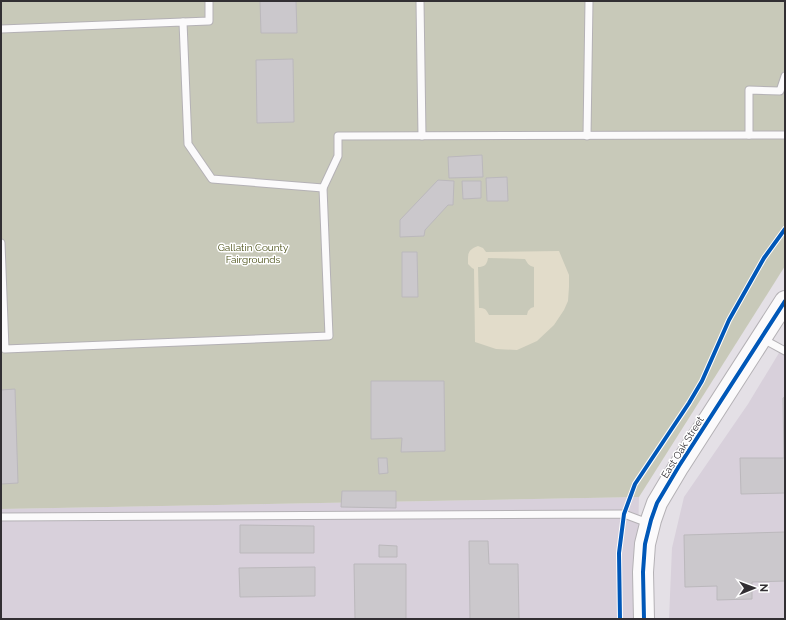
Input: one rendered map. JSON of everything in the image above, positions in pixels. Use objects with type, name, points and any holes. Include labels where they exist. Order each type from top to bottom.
[{"type":"street","name":"East Oak Street","points":[[644,619],[643,572],[645,544],[657,503],[679,466],[785,301]]},
{"type":"lane","points":[[1,29],[209,21],[209,1]]},
{"type":"lane","points":[[420,1],[422,136]]},
{"type":"lane","points":[[587,136],[589,1]]},
{"type":"lane","points":[[184,22],[188,144],[212,179],[323,188]]},
{"type":"lane","points":[[749,136],[748,90],[780,91],[785,76]]},
{"type":"lane","points":[[1,243],[5,349],[329,336],[323,188],[338,156],[338,136],[785,135]]},
{"type":"lane","points":[[762,338],[785,351]]},
{"type":"lane","points":[[1,517],[624,514],[650,523]]},
{"type":"shaded area","points":[[785,343],[785,619],[669,619],[672,548],[684,497],[748,404]]},
{"type":"shaded area","points":[[639,497],[636,619],[1,619],[1,509]]},
{"type":"green space","name":"Gallatin County Fairgrounds","points":[[1,1],[785,1],[785,266],[639,497],[1,509]]},
{"type":"sand","points":[[478,246],[483,248],[486,252],[559,251],[569,275],[568,301],[554,325],[537,341],[517,350],[496,349],[475,342],[474,269],[468,264],[468,258],[470,251]],"holes":[[[488,258],[525,259],[531,266],[534,267],[534,307],[528,311],[527,315],[489,315],[485,309],[479,308],[478,267],[485,265]]]},
{"type":"building","points":[[260,1],[296,1],[297,33],[261,33]]},
{"type":"building","points":[[293,59],[294,122],[257,123],[256,60]]},
{"type":"building","points":[[482,155],[483,177],[449,178],[448,157]]},
{"type":"building","points":[[507,177],[508,201],[487,201],[486,178]]},
{"type":"building","points":[[438,180],[454,181],[453,205],[448,205],[425,230],[424,236],[400,237],[400,220]]},
{"type":"building","points":[[462,181],[481,181],[481,198],[463,199]]},
{"type":"building","points":[[402,252],[417,252],[418,297],[402,297]]},
{"type":"building","points":[[371,381],[444,381],[445,451],[401,452],[402,438],[371,439]]},
{"type":"building","points":[[15,389],[18,483],[1,484],[1,390]]},
{"type":"building","points":[[785,397],[785,493],[741,494],[740,458],[784,458],[783,398]]},
{"type":"building","points":[[378,458],[387,458],[388,473],[379,474]]},
{"type":"building","points":[[342,491],[396,491],[396,508],[341,507]]},
{"type":"building","points":[[240,525],[314,526],[314,553],[240,553]]},
{"type":"building","points":[[785,532],[785,581],[752,582],[752,599],[717,600],[717,586],[685,587],[684,535]]},
{"type":"building","points":[[469,541],[488,541],[489,564],[518,564],[519,619],[470,619]]},
{"type":"building","points":[[379,545],[397,546],[397,557],[379,557]]},
{"type":"building","points":[[354,564],[406,564],[406,619],[355,619]]},
{"type":"building","points":[[315,567],[315,596],[240,597],[239,568]]},
{"type":"cycle path","points":[[620,619],[619,553],[624,514],[635,484],[702,381],[729,320],[764,258],[785,229]]},
{"type":"cycle path","points":[[644,619],[643,572],[645,544],[657,503],[679,466],[785,301]]}]
